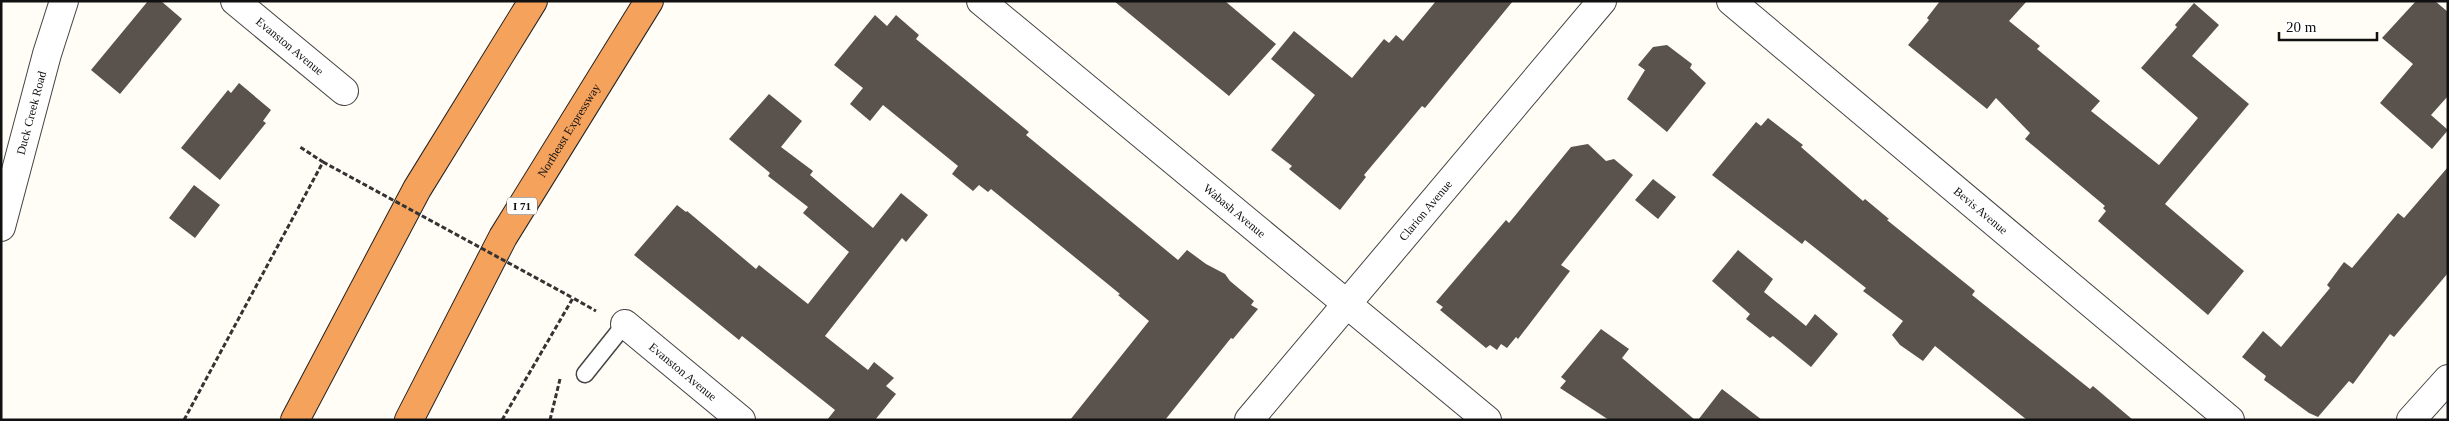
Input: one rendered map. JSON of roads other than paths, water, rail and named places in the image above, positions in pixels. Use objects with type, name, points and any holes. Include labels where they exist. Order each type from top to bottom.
[{"type":"highway","points":[[295,420],[417,189],[533,1]]},
{"type":"highway","name":"Northeast Expressway","points":[[409,420],[503,237],[648,1]]},
{"type":"street","name":"Duck Creek Road","points":[[1,227],[47,54],[64,1]]},
{"type":"street","name":"Evanston Avenue","points":[[236,1],[344,92]]},
{"type":"street","name":"Wabash Avenue","points":[[982,1],[1487,420]]},
{"type":"street","name":"Clarion Avenue","points":[[1248,420],[1602,1]]},
{"type":"street","name":"Bevis Avenue","points":[[1731,1],[2230,420]]},
{"type":"street","name":"Evanston Avenue","points":[[626,324],[741,420]]},
{"type":"street","points":[[2411,420],[2448,379]]},
{"type":"lane","points":[[585,374],[626,324]]}]
